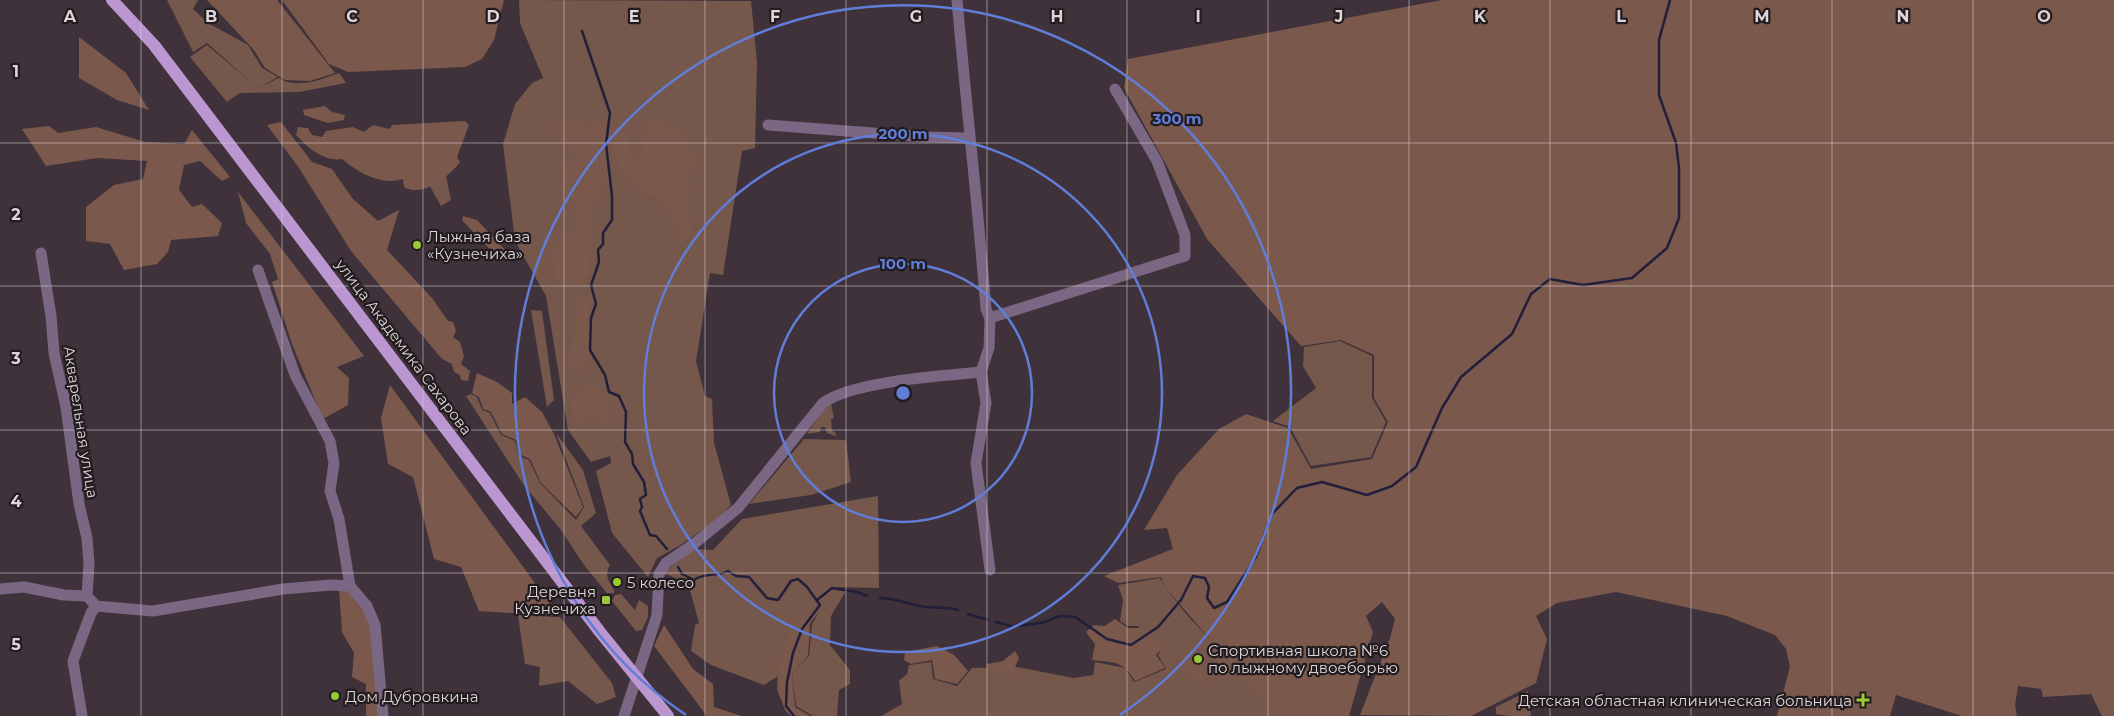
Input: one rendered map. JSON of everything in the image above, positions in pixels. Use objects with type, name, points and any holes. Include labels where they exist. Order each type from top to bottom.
[{"type":"main road","name":"улица Академика Сахарова","points":[[112,0],[154,45],[668,716]]},
{"type":"street","points":[[957,0],[969,138],[979,209],[986,309],[990,318],[988,348],[981,372],[986,403],[976,463],[990,570]]},
{"type":"street","points":[[990,318],[1185,256],[1185,235],[1157,161],[1115,89]]},
{"type":"street","points":[[768,125],[925,137],[969,138]]},
{"type":"street","name":"Акварельная улица","points":[[41,253],[51,316],[54,353],[66,407],[79,504],[88,538],[87,596]]},
{"type":"street","points":[[258,270],[295,375],[330,442],[334,462],[330,491],[339,519],[350,586],[367,606],[374,625],[383,716]]},
{"type":"street","points":[[624,716],[657,615],[659,574],[666,563],[702,538],[738,508],[823,403],[829,399],[859,390],[903,380],[981,372]]},
{"type":"street","points":[[0,589],[24,587],[64,595],[87,596],[96,606],[153,611],[283,589],[350,586]]},
{"type":"street","points":[[82,716],[73,661],[91,613],[96,606]]},
{"type":"shaded area","points":[[167,0],[198,0],[193,9],[208,23],[248,45],[262,68],[278,77],[258,88],[279,78],[293,83],[301,83],[339,73],[346,83],[299,92],[240,93],[227,102],[190,57],[207,45],[252,83],[207,43],[193,52]]},
{"type":"shaded area","points":[[207,0],[277,0],[335,73],[310,81],[285,80],[265,68],[253,49]]},
{"type":"shaded area","points":[[282,0],[504,0],[494,40],[482,59],[465,67],[348,72],[329,64]]},
{"type":"shaded area","points":[[519,0],[751,1],[757,62],[755,148],[742,151],[723,275],[710,273],[696,361],[705,396],[712,399],[714,443],[731,505],[718,519],[679,546],[657,558],[648,577],[612,533],[596,471],[611,463],[610,456],[591,462],[568,430],[546,296],[515,241],[503,144],[515,104],[532,83],[543,78],[520,23]]},
{"type":"shaded area","points":[[1442,0],[2114,0],[2114,716],[2102,716],[2091,694],[2043,697],[2041,689],[2018,686],[2015,706],[2017,716],[1962,716],[1896,695],[1890,716],[1777,716],[1790,667],[1786,649],[1775,635],[1727,616],[1616,592],[1557,603],[1536,616],[1547,639],[1536,683],[1471,716],[1360,715],[1390,638],[1395,619],[1382,602],[1366,616],[1373,632],[1349,716],[1276,716],[1165,587],[1161,577],[1118,583],[1104,576],[1173,549],[1167,528],[1144,530],[1177,475],[1219,429],[1246,414],[1288,428],[1311,469],[1372,459],[1388,422],[1374,398],[1374,355],[1341,340],[1301,346],[1207,239],[1124,88],[1128,59]]},
{"type":"shaded area","points":[[79,37],[126,73],[149,110],[117,100],[79,78]]},
{"type":"shaded area","points":[[325,106],[332,112],[345,115],[344,120],[328,123],[304,115],[303,110]]},
{"type":"shaded area","points":[[571,117],[591,125],[601,120],[607,123],[609,132],[603,145],[612,178],[594,201],[592,207],[590,228],[593,246],[588,254],[590,266],[582,288],[569,289],[564,281],[556,280],[553,254],[567,234],[574,228],[575,203],[563,185],[564,170],[574,154],[563,138],[555,132],[557,122]]},
{"type":"shaded area","points":[[465,121],[469,125],[457,157],[460,162],[449,174],[435,184],[419,190],[411,190],[404,187],[403,179],[387,181],[371,177],[342,159],[323,156],[311,149],[296,135],[298,127],[308,128],[312,135],[322,137],[326,131],[353,127],[364,132],[373,125],[390,129],[392,125]]},
{"type":"shaded area","points":[[650,121],[661,121],[665,130],[676,128],[686,135],[688,151],[695,155],[698,162],[688,176],[691,187],[687,207],[692,224],[690,239],[681,243],[677,235],[681,224],[670,217],[667,202],[639,191],[622,171],[612,147],[615,134],[627,130],[629,135],[627,144],[634,160],[641,160],[644,151],[641,139]]},
{"type":"shaded area","points":[[281,122],[312,162],[332,169],[353,199],[378,221],[399,210],[387,250],[432,298],[448,321],[453,322],[456,331],[453,337],[460,342],[464,356],[461,364],[470,371],[468,381],[461,380],[460,375],[454,372],[452,364],[442,359],[351,251],[299,168],[267,125]]},
{"type":"shaded area","points":[[49,126],[58,133],[96,127],[145,142],[184,144],[192,130],[230,177],[222,181],[200,161],[184,165],[179,190],[192,207],[202,204],[222,223],[218,236],[171,240],[168,252],[157,264],[124,270],[110,244],[86,241],[86,207],[114,185],[143,179],[147,161],[97,158],[46,166],[22,129]]},
{"type":"shaded area","points":[[445,171],[451,200],[441,206],[427,181]]},
{"type":"shaded area","points":[[238,192],[364,356],[337,367],[349,378],[348,405],[323,419],[292,344],[272,282],[278,279],[270,254],[246,223]]},
{"type":"shaded area","points":[[463,216],[477,220],[508,253],[500,260],[462,220]]},
{"type":"shaded area","points":[[583,295],[591,299],[588,318],[592,344],[582,370],[572,371],[567,364],[573,341],[574,303]]},
{"type":"shaded area","points":[[531,310],[542,311],[554,400],[547,407]]},
{"type":"shaded area","points":[[1340,341],[1372,356],[1372,398],[1386,422],[1371,457],[1311,466],[1290,427],[1273,421],[1316,388],[1303,366],[1304,347]]},
{"type":"shaded area","points":[[477,373],[497,382],[512,393],[512,404],[525,397],[542,412],[554,434],[583,507],[576,517],[541,483],[530,459],[519,454],[516,440],[502,434],[491,412],[483,409],[479,397],[472,393]]},
{"type":"shaded area","points":[[586,384],[605,391],[613,419],[605,422],[593,416],[583,424],[573,418],[571,396]]},
{"type":"shaded area","points":[[390,385],[559,616],[479,611],[461,567],[434,559],[413,477],[388,464],[381,418]]},
{"type":"shaded area","points":[[471,394],[477,397],[482,410],[490,413],[501,435],[515,441],[519,456],[529,460],[540,483],[576,520],[584,507],[556,433],[583,470],[596,513],[581,526],[610,565],[607,575],[614,593],[607,593],[584,565],[561,530],[523,484],[466,396]]},
{"type":"shaded area","points":[[831,404],[834,418],[831,419],[832,431],[835,432],[836,436],[827,433],[825,427],[821,427],[820,432],[807,434],[823,410]]},
{"type":"shaded area","points":[[804,439],[846,440],[851,482],[811,495],[749,504]]},
{"type":"shaded area","points":[[878,496],[879,588],[837,587],[835,590],[846,591],[831,616],[830,645],[850,670],[850,684],[839,690],[837,716],[813,716],[796,706],[792,673],[809,656],[812,624],[819,612],[811,622],[794,666],[764,685],[711,665],[691,651],[695,625],[699,623],[688,583],[663,573],[694,549],[713,550],[742,519]]},
{"type":"shaded area","points":[[1160,578],[1187,615],[1283,716],[881,716],[902,704],[899,681],[907,674],[909,665],[931,662],[933,679],[957,686],[972,668],[1017,667],[1074,678],[1093,675],[1095,662],[1125,668],[1134,682],[1166,669],[1158,655],[1160,652],[1138,626],[1128,626],[1120,621],[1123,600],[1118,585]]},
{"type":"shaded area","points":[[339,588],[350,590],[367,612],[373,628],[381,716],[366,716],[366,684],[352,677],[354,653],[342,632]]},
{"type":"shaded area","points":[[621,594],[635,610],[639,600],[648,606],[648,617],[642,630],[636,631],[612,601],[615,595]]},
{"type":"shaded area","points":[[518,615],[560,617],[612,683],[616,697],[597,704],[568,681],[539,686],[540,667],[525,664]]},
{"type":"shaded area","points":[[804,617],[810,628],[808,656],[792,673],[795,707],[810,716],[791,716],[785,710],[777,689],[778,670],[790,628]]},
{"type":"shaded area","points":[[1115,619],[1128,628],[1146,628],[1162,648],[1156,655],[1165,668],[1135,681],[1122,666],[1112,662],[1092,660],[1095,644],[1086,632],[1094,625],[1105,626]]},
{"type":"shaded area","points":[[664,625],[693,669],[713,684],[714,707],[741,716],[707,716],[654,646]]},
{"type":"shaded area","points":[[937,646],[954,655],[968,671],[957,684],[935,679],[932,660],[911,664],[904,660],[905,652]]},
{"type":"shaded area","points":[[1015,651],[1019,658],[1015,667],[1017,672],[1012,677],[1002,672],[986,672],[987,664],[1003,661]]},
{"type":"shaded area","points":[[1180,656],[1186,656],[1189,662],[1198,666],[1205,684],[1202,685],[1180,663]]},
{"type":"shaded area","points":[[1528,691],[1531,716],[1496,714],[1496,707]]},
{"type":"waterway","points":[[1020,626],[1045,622],[1060,616],[1075,617],[1107,639],[1131,645],[1158,627],[1181,600],[1193,576],[1205,578],[1209,587],[1207,598],[1214,608],[1227,602],[1256,557],[1272,514],[1297,488],[1322,482],[1367,495],[1392,486],[1416,467],[1442,408],[1461,377],[1512,334],[1531,294],[1550,279],[1583,285],[1632,278],[1667,248],[1679,218],[1679,168],[1676,143],[1659,95],[1659,40],[1670,0]]},
{"type":"waterway","points":[[582,31],[610,113],[606,144],[612,196],[612,220],[603,233],[603,244],[598,250],[599,262],[591,285],[596,304],[591,318],[590,350],[605,375],[609,392],[619,396],[626,412],[625,442],[632,454],[633,464],[644,482],[646,495],[640,499],[642,507],[640,511],[650,535],[656,536],[667,549]]},
{"type":"waterway","points":[[678,567],[682,574],[694,580],[702,576],[728,571],[736,576],[749,577],[767,598],[778,600],[791,581],[798,579],[807,587],[820,605],[802,629],[793,653],[787,682],[786,706],[794,716]]},
{"type":"waterway","points":[[817,600],[832,588],[857,592],[867,596]]},
{"type":"waterway","points":[[880,598],[926,607],[958,610]]},
{"type":"waterway","points":[[968,614],[988,620]]},
{"type":"waterway","points":[[996,622],[1011,626]]},
{"type":"place","name":"Лыжная база «Кузнечиха»","points":[[417,245]]},
{"type":"place","name":"5 колесо","points":[[617,582]]},
{"type":"place","name":"Деревня Кузнечиха","points":[[606,600]]},
{"type":"place","name":"Спортивная школа №6 по лыжному двоеборью","points":[[1198,659]]},
{"type":"place","name":"Дом Дубровкина","points":[[335,696]]},
{"type":"place","name":"Детская областная клиническая больница","points":[[1863,700]]}]
